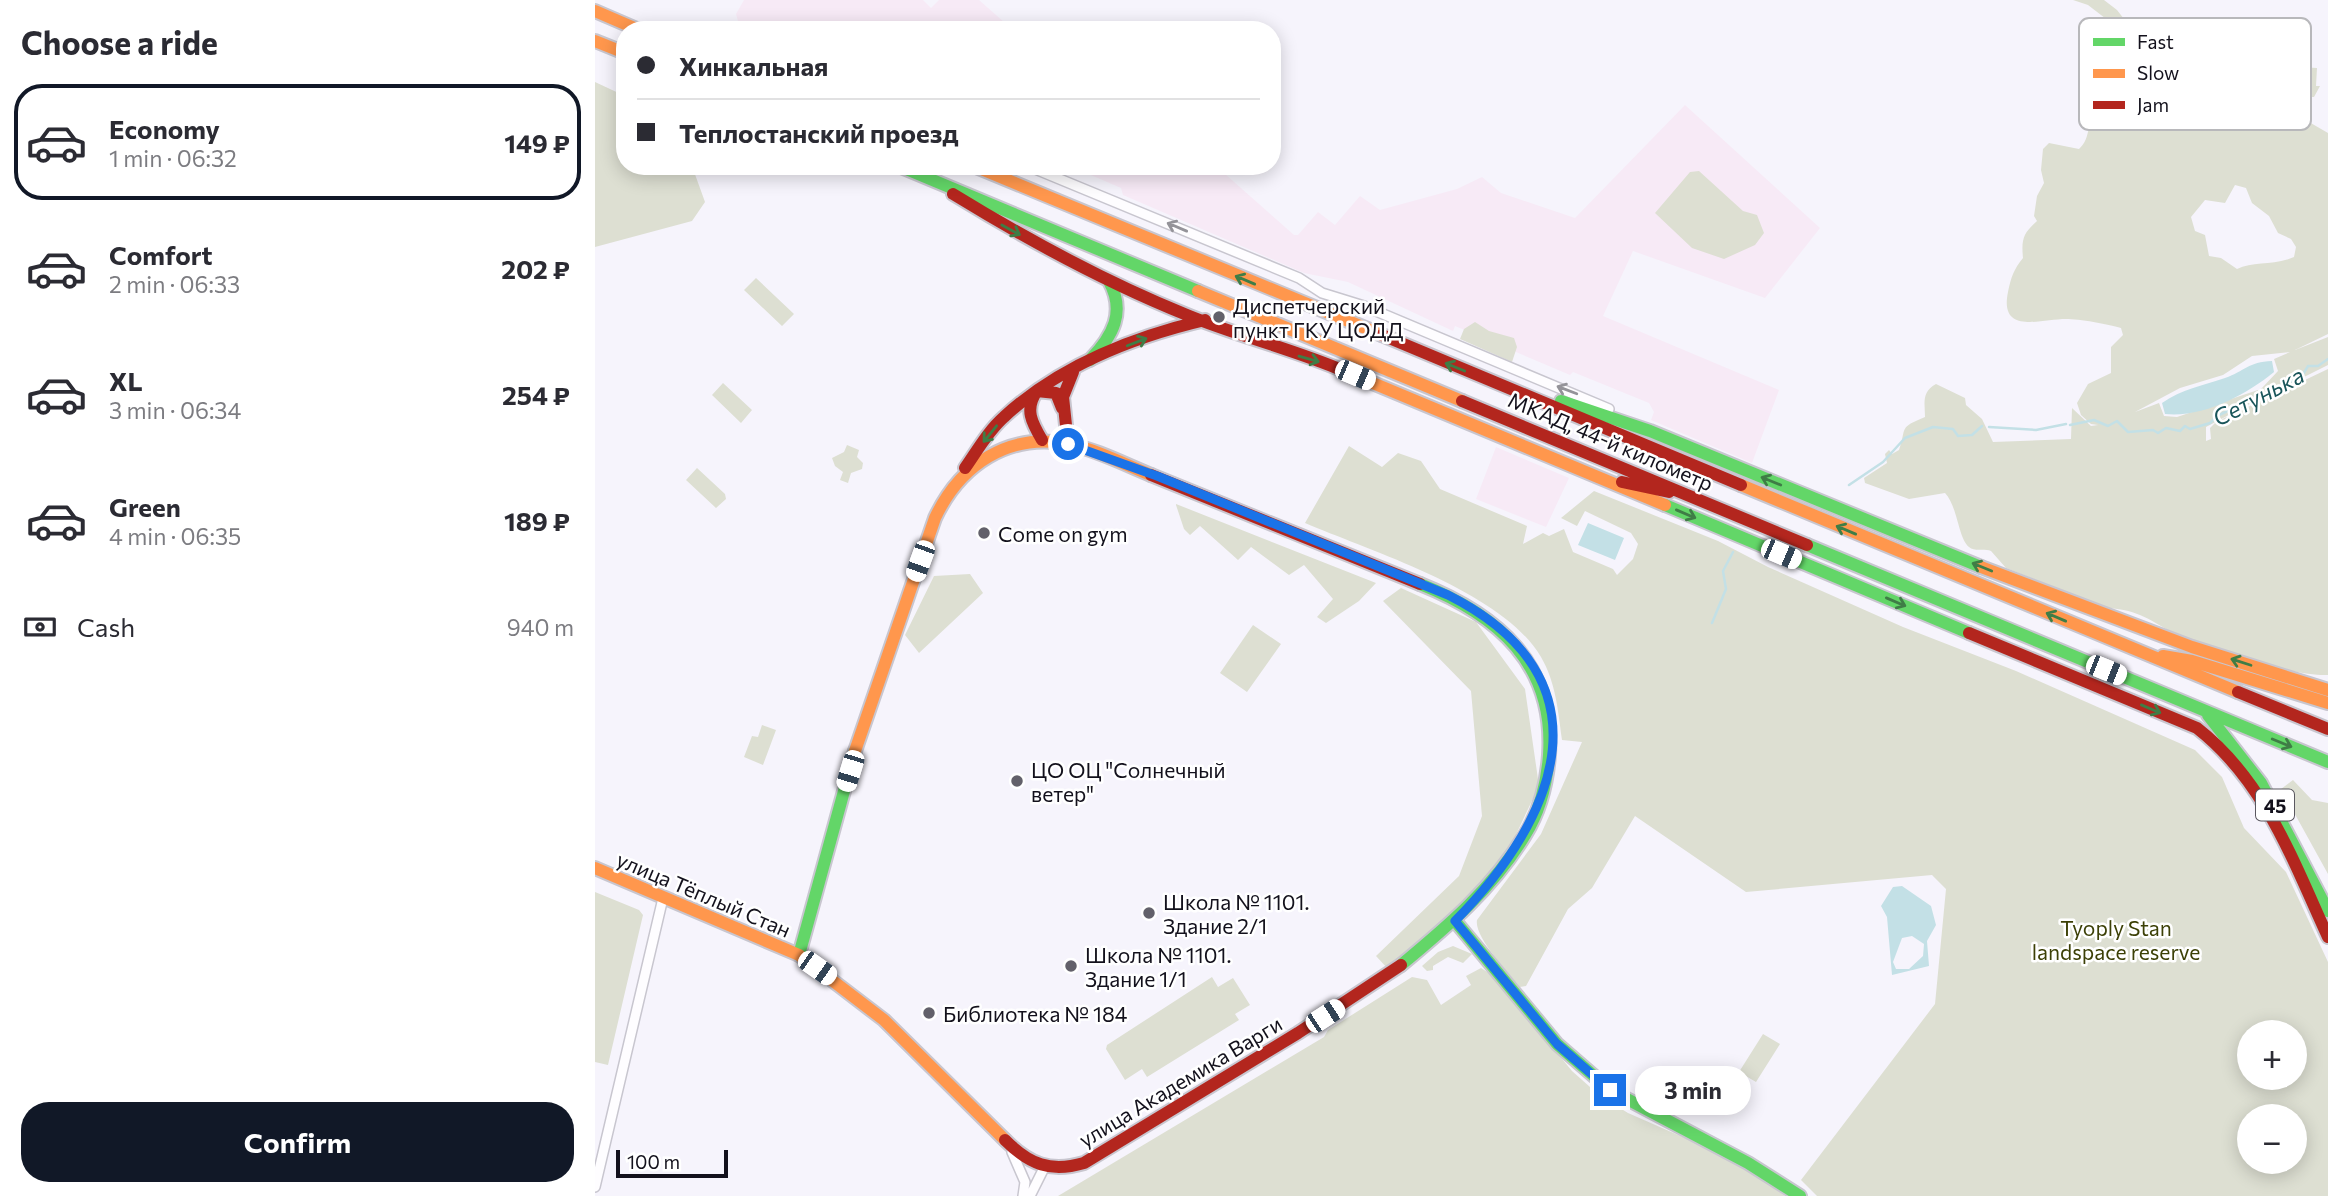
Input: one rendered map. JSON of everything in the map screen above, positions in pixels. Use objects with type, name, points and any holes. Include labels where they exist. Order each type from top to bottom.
[{"type":"main road","points":[[595,11],[618,21]]},
{"type":"main road","points":[[595,41],[616,49]]},
{"type":"main road","points":[[921,175],[933,180],[1009,230],[1109,281],[1288,353],[1333,366],[2197,728],[2216,741],[2250,779],[2328,937]]},
{"type":"main road","name":"МКАД, 44-й километр","points":[[996,175],[2141,653]]},
{"type":"main road","name":"МКАД, 44-й километр","points":[[933,180],[2328,762]]},
{"type":"main road","points":[[1068,444],[1064,387],[1075,370],[1103,346],[1116,324],[1118,301],[1109,281]]},
{"type":"main road","points":[[953,486],[989,432],[1037,391],[1075,370],[1144,340],[1205,320]]},
{"type":"main road","points":[[1491,381],[1573,404],[1674,439],[1753,474],[2113,620],[2328,690]]},
{"type":"main road","points":[[1037,391],[1048,390],[1056,393],[1064,415]]},
{"type":"main road","points":[[1037,391],[1028,406],[1028,414],[1042,440]]},
{"type":"main road","name":"улица Академика Варги","points":[[799,955],[880,674],[936,516],[953,486],[977,463],[1009,445],[1042,440],[1068,444],[1157,476],[1448,595],[1485,617],[1524,653],[1545,691],[1551,718],[1552,762],[1547,784],[1534,819],[1520,842],[1455,921],[1401,965],[1352,999],[1088,1160],[1069,1168],[1044,1168]]},
{"type":"main road","points":[[1601,478],[1699,498]]},
{"type":"main road","points":[[2141,653],[2192,661],[2328,703]]},
{"type":"main road","points":[[2141,653],[2328,729]]},
{"type":"main road","points":[[2306,684],[2328,681]]},
{"type":"main road","name":"45","points":[[2204,710],[2243,754],[2269,794],[2328,911]]},
{"type":"main road","name":"улица Тёплый Стан","points":[[595,868],[799,955]]},
{"type":"main road","points":[[1455,921],[1557,1044],[1610,1090],[1748,1163],[1800,1196]]},
{"type":"main road","points":[[799,955],[884,1020],[1008,1144],[1028,1161],[1044,1168]]},
{"type":"street","points":[[1050,175],[1299,278],[1322,293],[1364,306],[1577,394],[1674,439]]},
{"type":"street","points":[[595,1187],[663,898]]},
{"type":"street","points":[[1008,1144],[1023,1174],[1026,1186],[1023,1196]]},
{"type":"street","points":[[1030,1196],[1044,1168]]},
{"type":"shaded area","points":[[744,0],[923,0],[931,8],[939,0],[979,0],[1003,21],[738,21],[736,14]]},
{"type":"shaded area","points":[[1685,105],[1820,228],[1765,298],[1633,251],[1603,316],[1779,390],[1752,463],[1651,420],[1654,412],[1649,403],[1573,372],[1570,375],[1455,326],[1453,331],[1348,282],[1304,273],[1123,195],[1121,188],[1091,175],[1226,175],[1294,235],[1298,235],[1318,212],[1335,225],[1360,196],[1380,210],[1457,189],[1482,177],[1501,193],[1575,218]]},
{"type":"shaded area","points":[[1496,447],[1569,478],[1546,527],[1476,499]]},
{"type":"green space","points":[[2073,0],[2104,0],[2123,18],[2105,18],[2088,5]]},
{"type":"green space","points":[[2311,68],[2317,68],[2316,86],[2320,86],[2314,97],[2311,97]]},
{"type":"green space","points":[[595,82],[616,92],[616,175],[695,175],[705,202],[692,221],[595,247]]},
{"type":"green space","points":[[2311,123],[2328,133],[2328,334],[2295,350],[2328,337],[2328,365],[2266,396],[2261,389],[2278,371],[2274,359],[2290,352],[2252,356],[2223,375],[2180,388],[2135,412],[2159,403],[2164,416],[2177,417],[2258,390],[2261,398],[2206,427],[2206,441],[2211,439],[2210,428],[2216,422],[2328,369],[2328,675],[2296,672],[2208,648],[2137,614],[2108,608],[2006,568],[1991,551],[1974,549],[1965,543],[1953,506],[1945,493],[1909,499],[1865,483],[1864,478],[1887,463],[1885,454],[1889,450],[1892,454],[1899,450],[1907,426],[1925,417],[1926,395],[1936,384],[1965,398],[1966,405],[1982,419],[1993,442],[2071,439],[2072,408],[2091,426],[2098,425],[2091,424],[2081,415],[2077,403],[2088,384],[2111,373],[2111,347],[2123,335],[2121,328],[2072,319],[2024,322],[2010,314],[2007,306],[2012,278],[2023,258],[2024,236],[2037,221],[2034,216],[2037,196],[2044,183],[2041,170],[2043,149],[2049,143],[2079,149],[2086,140],[2088,130],[2311,130]],"holes":[[[2235,185],[2246,188],[2252,203],[2269,216],[2278,233],[2291,239],[2296,247],[2294,257],[2237,269],[2221,258],[2209,256],[2205,235],[2195,231],[2191,217],[2205,200],[2225,203]]]},
{"type":"green space","points":[[1699,171],[1743,211],[1757,215],[1764,233],[1755,245],[1724,259],[1692,248],[1655,213],[1690,172]]},
{"type":"green space","points":[[756,278],[794,314],[782,326],[744,290]]},
{"type":"green space","points":[[1475,322],[1489,331],[1514,338],[1517,347],[1512,362],[1460,339],[1464,329]]},
{"type":"green space","points":[[723,383],[752,410],[741,423],[712,395]]},
{"type":"green space","points":[[847,445],[859,450],[857,457],[863,463],[862,469],[851,473],[848,483],[840,480],[843,472],[835,466],[832,458],[844,452]]},
{"type":"green space","name":"Tyoply Stan landspace reserve","points":[[1349,446],[1382,467],[1398,453],[1421,461],[1440,489],[1527,526],[1523,544],[1543,533],[1549,536],[1564,529],[1573,552],[1613,569],[1617,575],[1633,559],[1638,544],[1631,533],[1585,511],[1577,526],[1561,518],[1594,491],[1718,541],[1768,567],[1903,627],[2016,671],[2195,750],[2222,777],[2244,828],[2286,872],[2328,962],[2328,1196],[1817,1196],[1801,1180],[1935,1004],[1946,889],[1932,875],[1746,892],[1635,816],[1592,888],[1568,909],[1526,986],[1520,987],[1486,945],[1477,927],[1477,920],[1541,834],[1582,742],[1562,740],[1556,697],[1550,677],[1541,657],[1523,634],[1498,613],[1468,594],[1400,561],[1305,523]]},
{"type":"green space","points":[[697,468],[725,494],[726,499],[716,508],[686,480]]},
{"type":"green space","points":[[1176,504],[1376,583],[1359,601],[1326,623],[1317,617],[1333,599],[1304,565],[1289,575],[1251,547],[1238,560],[1200,526],[1190,535],[1184,529]]},
{"type":"green space","points":[[970,574],[983,593],[919,653],[905,635],[934,576]]},
{"type":"green space","points":[[1401,588],[1476,622],[1525,689],[1539,786],[1511,845],[1470,899],[1388,969],[1376,956],[1459,876],[1482,816],[1471,691],[1383,601]]},
{"type":"green space","points":[[1253,625],[1281,644],[1247,692],[1220,673]]},
{"type":"green space","points":[[762,725],[776,730],[763,765],[744,757],[752,736],[758,737]]},
{"type":"green space","points":[[2293,780],[2312,800],[2328,803],[2328,874],[2281,789]]},
{"type":"green space","points":[[595,892],[639,910],[643,915],[608,1065],[595,1062]]},
{"type":"green space","points":[[1453,946],[1472,954],[1463,963],[1448,957],[1433,966],[1433,970],[1427,971],[1422,966],[1438,952]]},
{"type":"green space","points":[[1481,968],[1495,977],[1572,1071],[1599,1095],[1628,1113],[1735,1160],[1785,1196],[1058,1196],[1324,1037],[1328,1030],[1412,977],[1427,980],[1441,1005],[1471,985],[1466,976]]},
{"type":"green space","points":[[1212,977],[1218,987],[1233,978],[1250,1005],[1235,1014],[1239,1020],[1147,1077],[1142,1069],[1125,1080],[1106,1049],[1107,1045]]},
{"type":"green space","points":[[1763,1034],[1780,1044],[1756,1082],[1739,1072]]},
{"type":"water","points":[[2272,361],[2274,372],[2251,389],[2223,403],[2194,412],[2165,414],[2162,403],[2177,394],[2225,378],[2252,365]]},
{"type":"water","points":[[1588,523],[1624,538],[1615,560],[1578,545]]},
{"type":"water","points":[[1902,886],[1931,906],[1936,925],[1927,941],[1929,966],[1892,975],[1887,917],[1881,906],[1893,887]],"holes":[[[1912,936],[1924,944],[1923,956],[1909,969],[1896,969],[1893,962],[1902,938]]]},
{"type":"waterway","name":"Сетунька","points":[[2070,425],[2094,420],[2108,426],[2117,421],[2128,432],[2153,430],[2158,433],[2166,428],[2180,431],[2185,426],[2190,429],[2210,423],[2217,416],[2302,376],[2308,366],[2318,366],[2328,359]]},
{"type":"waterway","name":"Сетунька","points":[[1989,427],[2036,430],[2066,424]]},
{"type":"waterway","name":"Сетунька","points":[[1849,485],[1883,462],[1905,438],[1933,427],[1953,429],[1958,436],[1972,435],[1982,426]]},
{"type":"waterway","name":"Сетунька","points":[[1712,623],[1726,589],[1723,571],[1733,552]]},
{"type":"traffic: fast","points":[[921,175],[1198,291]]},
{"type":"traffic: fast","points":[[1090,360],[1105,342],[1115,323],[1116,303],[1109,281]]},
{"type":"traffic: fast","points":[[1561,401],[1650,431],[1981,567]]},
{"type":"traffic: fast","points":[[1665,505],[1969,633]]},
{"type":"traffic: fast","points":[[1807,545],[2328,762]]},
{"type":"traffic: fast","points":[[1401,965],[1469,905],[1512,854],[1539,806],[1549,755],[1548,723],[1542,694],[1531,669],[1516,647],[1474,611],[1420,584]]},
{"type":"traffic: fast","points":[[2208,715],[2261,783],[2328,911]]},
{"type":"traffic: fast","points":[[799,955],[855,751]]},
{"type":"traffic: fast","points":[[1455,921],[1557,1044],[1610,1090],[1748,1163],[1800,1196]]},
{"type":"traffic: slow","points":[[595,11],[618,21]]},
{"type":"traffic: slow","points":[[595,41],[616,49]]},
{"type":"traffic: slow","points":[[996,175],[1382,335]]},
{"type":"traffic: slow","points":[[1198,291],[1462,401]]},
{"type":"traffic: slow","points":[[1344,371],[1665,505]]},
{"type":"traffic: slow","points":[[855,751],[935,518],[945,499],[972,468],[1006,448],[1047,442],[1090,450],[1151,475]]},
{"type":"traffic: slow","points":[[1741,485],[2238,692]]},
{"type":"traffic: slow","points":[[1981,567],[2192,647],[2328,690]]},
{"type":"traffic: slow","points":[[2163,656],[2192,661],[2328,703]]},
{"type":"traffic: slow","points":[[595,868],[799,955],[884,1020],[1005,1140]]},
{"type":"traffic: jam","points":[[953,194],[1038,244],[1126,289],[1206,323],[1344,371]]},
{"type":"traffic: jam","points":[[965,468],[998,423],[1048,383],[1073,368],[1124,345],[1205,320]]},
{"type":"traffic: jam","points":[[1382,335],[1741,485]]},
{"type":"traffic: jam","points":[[1068,444],[1063,397],[1073,372]]},
{"type":"traffic: jam","points":[[1042,440],[1030,410],[1037,391],[1056,393],[1062,408]]},
{"type":"traffic: jam","points":[[1462,401],[1807,545]]},
{"type":"traffic: jam","points":[[1151,475],[1420,584]]},
{"type":"traffic: jam","points":[[1622,482],[1669,492]]},
{"type":"traffic: jam","points":[[1969,633],[2197,728],[2221,749],[2259,797],[2289,851],[2328,937]]},
{"type":"traffic: jam","points":[[2238,692],[2328,729]]},
{"type":"traffic: jam","points":[[1005,1140],[1023,1155],[1041,1164],[1061,1167],[1084,1163],[1298,1033],[1401,965]]},
{"type":"place","name":"Диспетчерский пункт ГКУ ЦОДД","points":[[1219,317]]},
{"type":"place","name":"Come on gym","points":[[984,533]]},
{"type":"place","name":"ЦО ОЦ \"Солнечный ветер\"","points":[[1017,781]]},
{"type":"place","name":"Школа № 1101. Здание 2/1","points":[[1149,913]]},
{"type":"place","name":"Школа № 1101. Здание 1/1","points":[[1071,966]]},
{"type":"place","name":"Библиотека № 184","points":[[929,1013]]},
{"type":"route","points":[[1068,444],[1077,445],[1157,476],[1448,595],[1485,617],[1524,653],[1545,691],[1551,718],[1552,762],[1547,784],[1534,819],[1520,842],[1481,893],[1455,921],[1557,1044],[1610,1090]]}]
